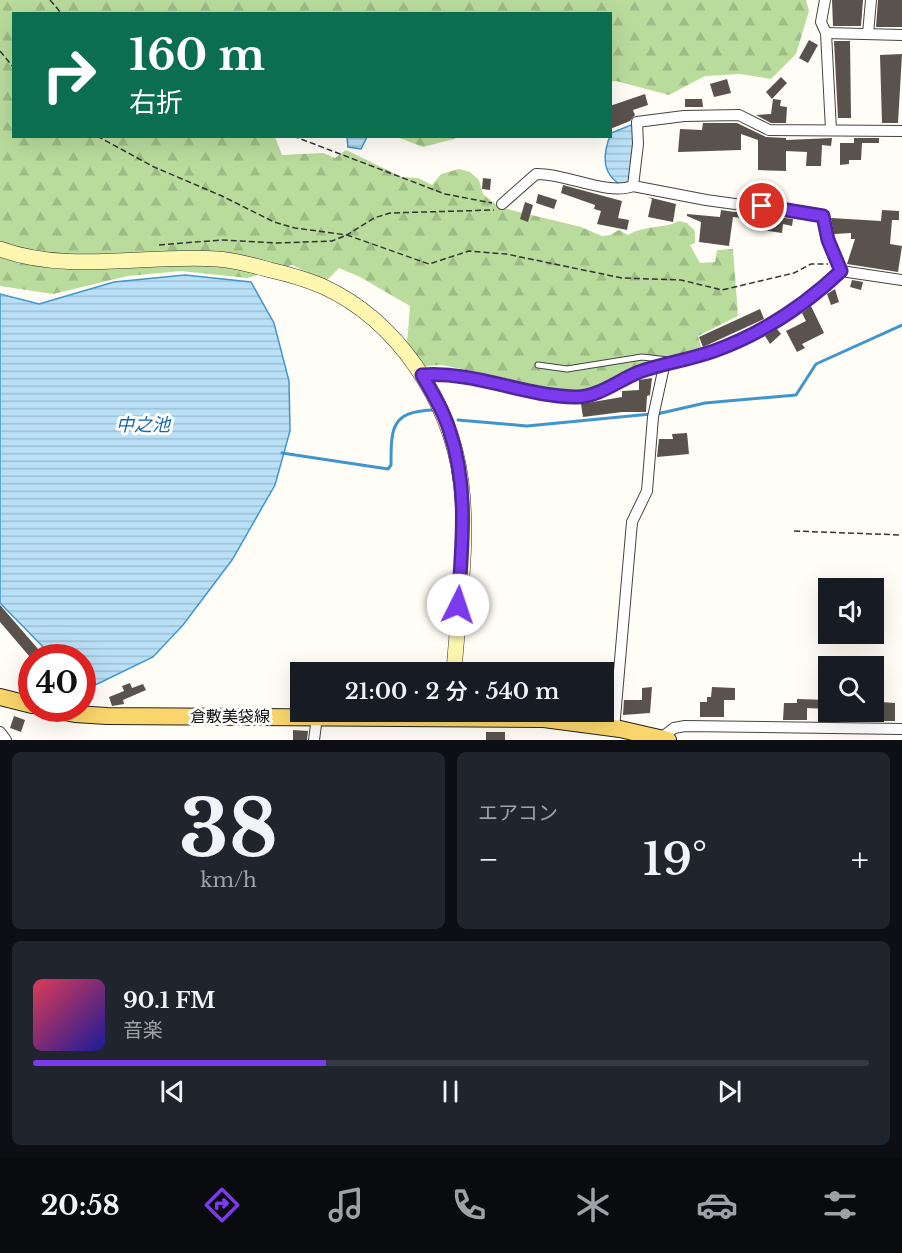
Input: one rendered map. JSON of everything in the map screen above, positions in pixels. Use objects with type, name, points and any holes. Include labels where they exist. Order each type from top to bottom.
[{"type":"main road","points":[[0,697],[18,702]]},
{"type":"main road","name":"倉敷美袋線","points":[[96,715],[290,717]]},
{"type":"main road","name":"倉敷美袋線","points":[[560,722],[665,739]]},
{"type":"street","points":[[825,0],[821,22],[826,33],[831,130]]},
{"type":"street","points":[[868,34],[871,0]]},
{"type":"street","points":[[826,33],[902,35]]},
{"type":"street","points":[[633,186],[638,144],[637,122],[684,116],[739,115],[769,129],[902,130]]},
{"type":"street","points":[[502,204],[536,174],[551,174],[621,190],[633,186],[706,200],[823,216],[828,240],[841,271]]},
{"type":"street","points":[[0,249],[49,260],[219,259],[243,262],[303,279],[345,299],[365,314],[404,350],[422,375],[448,427],[461,482],[464,516],[455,662]]},
{"type":"street","points":[[422,375],[447,373],[557,396],[580,397],[669,362],[711,352],[768,325],[799,307],[841,271],[902,280]]},
{"type":"street","points":[[617,733],[632,522],[647,491],[653,414],[669,362]]},
{"type":"street","points":[[314,740],[316,722]]},
{"type":"street","points":[[665,739],[674,728],[685,726],[902,729]]},
{"type":"street","points":[[783,727],[783,740]]},
{"type":"street","points":[[0,732],[6,740]]},
{"type":"lane","points":[[538,365],[583,368],[642,357],[669,362]]},
{"type":"path","points":[[50,0],[60,12]]},
{"type":"path","points":[[0,51],[12,66]]},
{"type":"path","points":[[101,138],[154,167],[222,196],[274,222],[295,228],[346,236],[429,264],[470,251],[506,254],[614,277],[681,280],[722,290],[794,273],[811,264],[828,264],[841,271]]},
{"type":"path","points":[[297,138],[445,194],[502,204]]},
{"type":"path","points":[[160,245],[221,240],[277,243],[332,241],[346,236],[374,218],[390,213],[492,211],[502,204]]},
{"type":"path","points":[[794,531],[902,535]]},
{"type":"green space","points":[[0,0],[806,0],[809,11],[796,54],[771,79],[740,74],[705,76],[669,95],[612,82],[612,12],[12,12],[12,138],[275,138],[282,155],[323,153],[335,158],[346,150],[402,177],[418,178],[432,185],[441,174],[459,169],[470,172],[479,180],[483,194],[499,207],[581,227],[602,236],[619,230],[628,235],[679,221],[687,223],[695,231],[695,243],[690,245],[700,263],[715,262],[717,250],[733,249],[738,316],[698,336],[702,351],[630,370],[600,386],[578,391],[556,389],[442,365],[425,366],[407,344],[410,306],[360,277],[339,268],[326,281],[292,265],[247,278],[181,271],[128,276],[53,294],[0,286]]},
{"type":"green space","points":[[400,138],[457,138],[423,147]]},
{"type":"water","points":[[631,125],[635,128],[629,184],[623,186],[610,175],[605,162],[606,148],[609,138],[612,138],[612,133]]},
{"type":"water","points":[[347,138],[366,138],[361,149],[348,147]]},
{"type":"water","name":"中之池","points":[[185,275],[251,282],[274,323],[289,381],[290,431],[275,485],[232,560],[183,625],[153,657],[96,685],[96,644],[40,644],[0,603],[0,294],[39,304],[114,282]]},
{"type":"building","points":[[832,0],[863,0],[861,26],[833,26]]},
{"type":"building","points":[[878,0],[902,0],[902,27],[876,27]]},
{"type":"building","points":[[809,40],[818,45],[808,63],[799,58]]},
{"type":"building","points":[[834,41],[850,41],[851,118],[838,118]]},
{"type":"building","points":[[902,54],[898,123],[882,123],[880,55]]},
{"type":"building","points":[[781,77],[787,83],[772,99],[766,92]]},
{"type":"building","points":[[727,79],[731,93],[714,97],[710,84]]},
{"type":"building","points":[[645,94],[648,105],[633,110],[635,115],[630,121],[612,128],[612,105]]},
{"type":"building","points":[[685,99],[702,99],[703,107],[685,107]]},
{"type":"building","points":[[773,99],[781,100],[780,106],[787,107],[786,123],[771,123],[756,115],[771,114]]},
{"type":"building","points":[[703,123],[737,123],[766,137],[786,138],[786,140],[832,138],[831,146],[822,145],[821,166],[806,166],[807,152],[786,151],[786,171],[758,170],[758,140],[741,134],[741,150],[678,152],[680,129],[702,130]]},
{"type":"building","points":[[854,138],[879,138],[879,143],[862,143],[861,160],[849,160],[849,164],[840,165],[840,143],[854,143]]},
{"type":"building","points":[[483,178],[491,179],[490,190],[482,189]]},
{"type":"building","points":[[563,185],[622,201],[618,218],[629,220],[627,230],[597,224],[601,211],[594,209],[595,205],[561,193]]},
{"type":"building","points":[[538,194],[557,200],[554,209],[536,203]]},
{"type":"building","points":[[648,197],[676,204],[673,222],[648,217],[652,199]]},
{"type":"building","points":[[525,202],[533,205],[528,222],[520,219]]},
{"type":"building","points":[[721,210],[742,213],[742,218],[733,217],[729,246],[699,242],[701,222],[687,214],[720,217]]},
{"type":"building","points":[[882,210],[899,211],[899,220],[892,220],[890,244],[902,246],[898,272],[847,264],[855,239],[851,239],[851,233],[834,234],[831,218],[881,221]]},
{"type":"building","points":[[759,215],[793,219],[792,226],[783,224],[782,233],[755,229]]},
{"type":"building","points":[[852,280],[863,282],[861,290],[850,287]]},
{"type":"building","points":[[835,289],[839,302],[831,305],[827,294]]},
{"type":"building","points":[[811,306],[824,333],[802,344],[805,348],[797,352],[786,331],[806,321],[802,313]]},
{"type":"building","points":[[760,309],[764,319],[703,347],[699,337]]},
{"type":"building","points":[[777,329],[781,334],[770,344],[765,336]]},
{"type":"building","points":[[652,378],[646,412],[622,412],[583,417],[581,404],[622,397],[622,391],[639,390],[639,380]]},
{"type":"building","points":[[687,433],[689,454],[657,457],[659,439],[673,439],[672,434]]},
{"type":"building","points":[[0,605],[34,644],[19,644],[0,622]]},
{"type":"building","points":[[130,683],[132,688],[143,684],[146,690],[123,700],[124,704],[112,706],[109,697],[124,691],[122,686]]},
{"type":"building","points":[[652,687],[650,713],[623,715],[624,700],[642,700],[642,688]]},
{"type":"building","points":[[712,687],[735,688],[735,700],[724,700],[724,717],[700,717],[700,702],[707,702],[707,697],[711,697]]},
{"type":"building","points":[[797,699],[818,700],[818,709],[807,708],[807,720],[783,720],[784,703],[797,703]]},
{"type":"building","points":[[884,702],[895,703],[895,721],[884,721]]},
{"type":"building","points":[[14,716],[18,717],[18,722],[24,722],[21,732],[10,728]]},
{"type":"building","points":[[293,730],[308,731],[307,740],[293,740]]},
{"type":"building","points":[[486,732],[505,732],[505,740],[486,740]]},
{"type":"waterway","points":[[657,414],[705,403],[796,395],[816,364],[902,325]]},
{"type":"waterway","points":[[282,453],[388,469],[391,465],[393,432],[396,424],[408,414],[432,410]]},
{"type":"waterway","points":[[458,420],[527,426],[651,414]]},
{"type":"route","points":[[458,605],[464,516],[461,482],[456,452],[448,427],[422,375],[447,373],[557,396],[580,397],[598,392],[665,362],[711,352],[732,344],[799,307],[841,271],[828,240],[823,216],[762,206]]}]
